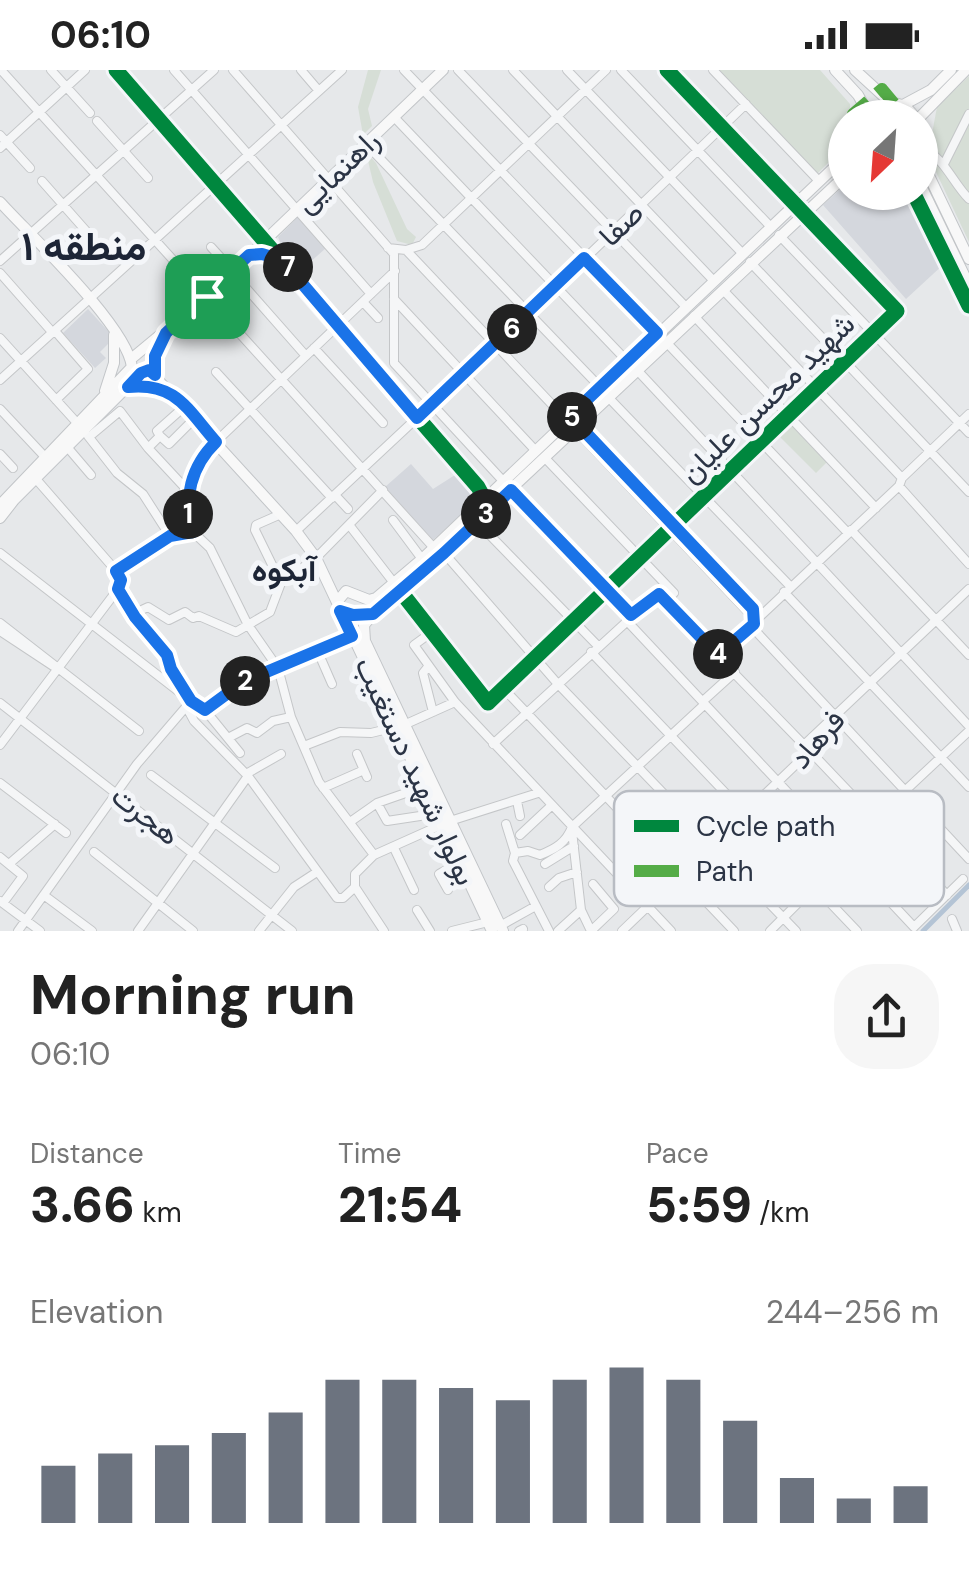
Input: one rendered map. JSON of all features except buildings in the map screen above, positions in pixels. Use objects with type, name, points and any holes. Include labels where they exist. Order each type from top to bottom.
[{"type":"main road","points":[[112,70],[488,504]]},
{"type":"main road","name":"راهنمایی","points":[[142,369],[142,351],[207,296],[443,70]]},
{"type":"main road","points":[[835,70],[861,100]]},
{"type":"main road","points":[[854,70],[892,100]]},
{"type":"main road","points":[[907,100],[931,90],[951,70]]},
{"type":"main road","points":[[935,100],[966,70]]},
{"type":"main road","points":[[373,614],[353,615],[339,606],[346,592],[369,600],[398,587],[439,551],[573,422],[600,387],[632,365],[746,258],[779,235],[828,173]]},
{"type":"main road","points":[[746,258],[770,226],[828,188]]},
{"type":"main road","points":[[938,195],[969,259]]},
{"type":"main road","points":[[0,202],[90,300],[142,369]]},
{"type":"main road","points":[[933,210],[969,285]]},
{"type":"main road","points":[[249,255],[276,257]]},
{"type":"main road","points":[[0,506],[46,458],[84,431],[102,400],[114,363],[113,329]]},
{"type":"main road","points":[[102,400],[155,356],[166,333]]},
{"type":"main road","points":[[0,518],[128,387],[152,358],[142,351]]},
{"type":"main road","points":[[573,422],[608,397],[632,365]]},
{"type":"main road","name":"بولوار شهید دستغیب","points":[[142,369],[195,418],[316,558],[358,648],[401,726],[423,786],[445,823],[459,863],[496,928]]},
{"type":"main road","points":[[128,387],[171,392]]},
{"type":"main road","points":[[398,587],[422,559],[439,551]]},
{"type":"main road","name":"بولوار شهید دستغیب","points":[[398,587],[364,625],[365,641],[496,928]]},
{"type":"main road","points":[[358,648],[350,625],[357,620],[364,625]]},
{"type":"street","points":[[1,70],[659,791]]},
{"type":"street","points":[[51,70],[90,113]]},
{"type":"street","points":[[30,168],[2,142],[85,70]]},
{"type":"street","points":[[174,70],[371,294]]},
{"type":"street","points":[[0,261],[214,70]]},
{"type":"street","points":[[301,70],[319,91]]},
{"type":"street","points":[[0,380],[342,70]]},
{"type":"street","points":[[404,70],[969,655]]},
{"type":"street","points":[[458,70],[876,508]]},
{"type":"street","points":[[513,70],[817,388],[969,564]]},
{"type":"street","points":[[568,70],[969,492]]},
{"type":"street","points":[[420,328],[400,300],[402,260],[444,225],[606,70]]},
{"type":"street","points":[[621,70],[770,226]]},
{"type":"street","points":[[667,70],[798,208]]},
{"type":"street","points":[[713,70],[819,181]]},
{"type":"street","points":[[239,72],[394,254],[392,359],[788,791]]},
{"type":"street","name":"صفا","points":[[296,531],[746,104]]},
{"type":"street","points":[[944,164],[969,114]]},
{"type":"street","points":[[388,248],[408,253],[573,422],[751,615],[752,625],[906,790],[969,728],[732,470],[394,117]]},
{"type":"street","points":[[97,121],[148,178]]},
{"type":"street","points":[[366,144],[600,387]]},
{"type":"street","points":[[938,160],[969,199]]},
{"type":"street","points":[[42,181],[87,232]]},
{"type":"street","name":"شهید محسن علیان","points":[[432,632],[488,703],[897,311],[798,208]]},
{"type":"street","points":[[779,235],[969,433]]},
{"type":"street","points":[[211,247],[306,356]]},
{"type":"street","points":[[374,855],[323,788],[292,717],[278,668],[248,625],[210,548],[193,532],[188,491],[202,455],[395,271]]},
{"type":"street","points":[[0,273],[88,369],[56,400]]},
{"type":"street","points":[[394,299],[640,556],[674,595],[666,601]]},
{"type":"street","points":[[363,302],[378,318]]},
{"type":"street","points":[[0,338],[117,473],[144,494],[170,536]]},
{"type":"street","points":[[314,348],[383,423]]},
{"type":"street","points":[[216,372],[348,509]]},
{"type":"street","points":[[608,397],[704,496],[827,638],[969,788]]},
{"type":"street","points":[[184,407],[157,432],[160,436],[169,444],[195,418]]},
{"type":"street","points":[[0,409],[46,458]]},
{"type":"street","points":[[84,431],[120,411],[188,491]]},
{"type":"street","points":[[718,655],[876,508],[969,414]]},
{"type":"street","points":[[148,448],[160,436]]},
{"type":"street","points":[[68,448],[90,475]]},
{"type":"street","points":[[0,454],[13,468]]},
{"type":"street","points":[[0,745],[121,580],[36,479]]},
{"type":"street","points":[[133,614],[148,606],[169,620],[185,612],[236,632],[270,612],[281,582],[316,558],[383,490]]},
{"type":"street","points":[[281,514],[256,525],[259,542],[281,582]]},
{"type":"street","points":[[393,520],[422,559]]},
{"type":"street","points":[[480,524],[574,621],[594,649],[723,791]]},
{"type":"street","points":[[350,526],[432,632],[414,646],[427,668],[454,702],[614,871]]},
{"type":"street","points":[[116,571],[170,536],[193,532]]},
{"type":"street","points":[[0,553],[189,703],[205,710],[240,753]]},
{"type":"street","name":"فرهاد","points":[[769,791],[835,715],[969,588]]},
{"type":"street","points":[[118,589],[167,655],[194,721],[247,775],[337,898],[343,898],[355,887]]},
{"type":"street","points":[[493,744],[656,595],[848,791]]},
{"type":"street","points":[[0,627],[139,731]]},
{"type":"street","points":[[205,710],[243,682],[352,636]]},
{"type":"street","points":[[318,652],[332,684]]},
{"type":"street","points":[[427,668],[423,673],[433,712]]},
{"type":"street","points":[[165,682],[171,669]]},
{"type":"street","points":[[514,853],[528,850],[540,855],[554,850],[572,827],[735,672]]},
{"type":"street","points":[[503,688],[614,805]]},
{"type":"street","points":[[304,746],[340,732],[372,733],[401,726],[454,702]]},
{"type":"street","name":"هجرت","points":[[0,703],[292,931]]},
{"type":"street","points":[[18,931],[117,792],[189,703]]},
{"type":"street","points":[[228,738],[246,728],[258,732],[273,721],[292,717]]},
{"type":"street","points":[[138,931],[247,775],[281,754]]},
{"type":"street","points":[[323,788],[366,773],[357,754]]},
{"type":"street","points":[[151,775],[275,868]]},
{"type":"street","points":[[0,783],[66,833]]},
{"type":"street","points":[[350,822],[377,803],[423,786]]},
{"type":"street","points":[[381,930],[355,887],[355,874],[374,855],[445,823],[538,793]]},
{"type":"street","points":[[518,800],[520,816]]},
{"type":"street","points":[[377,803],[386,821],[420,816]]},
{"type":"street","points":[[520,834],[550,806]]},
{"type":"street","points":[[9,864],[55,824]]},
{"type":"street","points":[[506,824],[513,861],[550,931]]},
{"type":"street","points":[[572,827],[581,910],[591,931],[614,908],[593,884]]},
{"type":"street","points":[[944,829],[969,855]]},
{"type":"street","points":[[545,864],[574,846]]},
{"type":"street","points":[[394,848],[414,890]]},
{"type":"street","points":[[94,852],[193,931]]},
{"type":"street","points":[[0,858],[23,876],[1,902],[40,931]]},
{"type":"street","points":[[448,890],[439,874],[459,863]]},
{"type":"street","points":[[259,931],[294,887],[317,872]]},
{"type":"street","points":[[548,887],[576,872]]},
{"type":"street","points":[[944,897],[963,879]]},
{"type":"street","points":[[944,891],[947,894]]},
{"type":"street","points":[[46,896],[92,931]]},
{"type":"street","points":[[710,906],[734,931]]},
{"type":"street","points":[[772,906],[796,931]]},
{"type":"street","points":[[770,931],[797,906]]},
{"type":"street","points":[[833,906],[857,931]]},
{"type":"street","points":[[895,906],[914,927],[935,906]]},
{"type":"street","points":[[453,931],[496,928],[534,907]]},
{"type":"street","points":[[649,907],[666,930]]},
{"type":"street","name":"فرهاد","points":[[622,931],[649,907]]},
{"type":"street","points":[[418,910],[430,931]]},
{"type":"street","points":[[558,931],[581,910]]},
{"type":"street","points":[[952,919],[957,931]]},
{"type":"shaded area","points":[[368,70],[381,70],[368,109],[372,126],[363,135],[358,107]]},
{"type":"shaded area","points":[[716,70],[820,70],[846,100],[828,100],[828,163],[816,175]]},
{"type":"shaded area","points":[[969,76],[969,242],[938,176],[938,106]]},
{"type":"shaded area","points":[[366,152],[376,163],[407,229],[416,237],[412,245],[397,241],[373,182]]},
{"type":"shaded area","points":[[828,200],[828,210],[919,210],[945,263],[906,299],[823,205]]},
{"type":"shaded area","points":[[299,216],[326,248],[299,272],[278,237]]},
{"type":"shaded area","points":[[88,309],[109,332],[108,344],[100,352],[106,358],[95,368],[63,333]]},
{"type":"shaded area","points":[[787,419],[828,461],[816,473],[774,431]]},
{"type":"shaded area","points":[[411,464],[433,489],[455,475],[476,501],[433,540],[385,487]]},
{"type":"waterway","points":[[923,931],[969,885]]},
{"type":"marked path","points":[[869,100],[882,89],[891,100]]},
{"type":"cycle path","points":[[116,70],[478,487],[485,500]]},
{"type":"cycle path","points":[[401,592],[488,703],[897,311],[667,70]]},
{"type":"cycle path","points":[[922,210],[969,306]]},
{"type":"district","name":"منطقه ۱","points":[[84,246]]},
{"type":"district","name":"آبکوه","points":[[284,570]]},
{"type":"route","points":[[249,255],[282,260],[417,418],[584,258],[657,333],[570,416],[753,609],[754,624],[718,655],[659,594],[631,615],[511,490],[373,614],[340,611],[352,636],[243,682],[205,710],[191,701],[167,655],[135,617],[118,589],[121,580],[116,571],[170,536],[193,532],[188,491],[202,455],[216,442],[171,392],[128,387],[141,373],[149,370],[155,375],[155,356],[166,333],[207,296],[249,255]]}]
